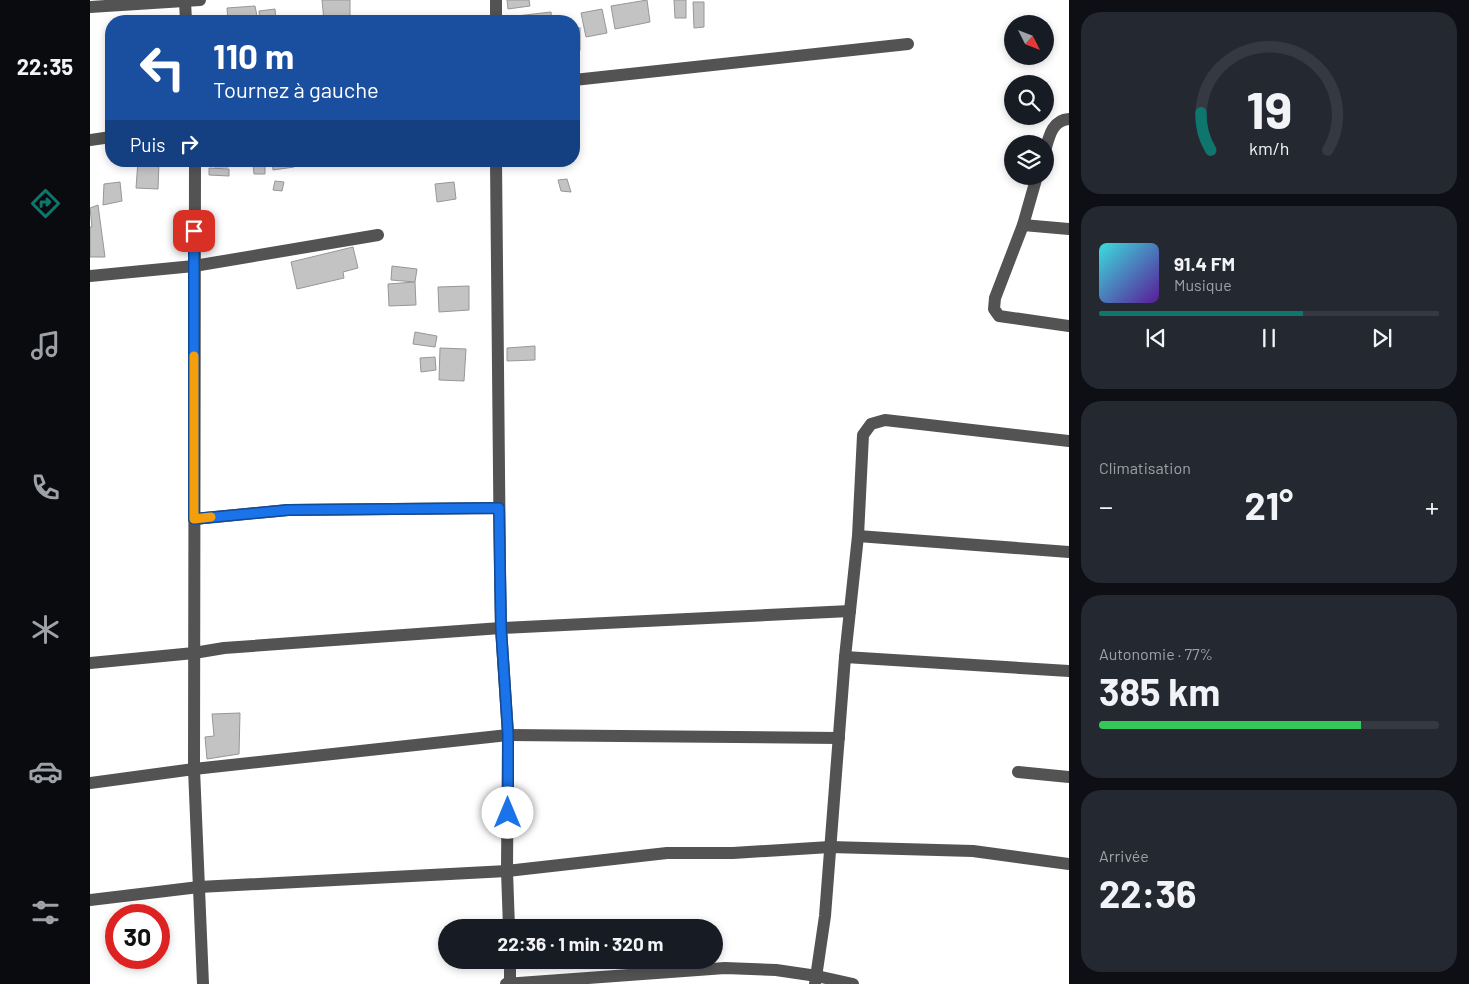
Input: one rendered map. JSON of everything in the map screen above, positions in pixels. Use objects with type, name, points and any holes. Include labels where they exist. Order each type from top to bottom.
[{"type":"street","points":[[90,7],[200,0]]},
{"type":"street","points":[[496,0],[496,15]]},
{"type":"street","points":[[185,1],[186,15]]},
{"type":"street","points":[[580,79],[908,44]]},
{"type":"street","points":[[1050,135],[1058,122],[1069,119]]},
{"type":"street","points":[[90,140],[105,138]]},
{"type":"street","points":[[195,167],[194,769],[203,984]]},
{"type":"street","points":[[496,167],[501,628],[508,734],[507,871],[509,919]]},
{"type":"street","points":[[1034,185],[1023,225],[995,298],[994,309],[999,316],[1069,326]]},
{"type":"street","points":[[1023,225],[1069,228]]},
{"type":"street","points":[[90,276],[194,266],[378,235]]},
{"type":"street","points":[[816,980],[824,916],[845,657],[858,536],[863,435],[871,424],[886,420],[1069,441]]},
{"type":"street","points":[[194,519],[288,510],[499,508]]},
{"type":"street","points":[[858,536],[1069,552]]},
{"type":"street","points":[[90,664],[224,648],[501,628],[850,611]]},
{"type":"street","points":[[845,657],[1069,671]]},
{"type":"street","points":[[90,783],[194,769],[508,734],[839,738]]},
{"type":"street","points":[[1018,772],[1069,777]]},
{"type":"street","points":[[90,900],[199,887],[507,871],[667,853],[733,853],[830,847],[974,851],[1066,864],[1069,876]]},
{"type":"street","points":[[506,984],[725,968],[776,970],[816,980],[853,984]]},
{"type":"street","points":[[510,969],[510,984]]},
{"type":"building","points":[[322,0],[350,0],[350,15],[323,15]]},
{"type":"building","points":[[507,0],[529,0],[530,6],[508,9]]},
{"type":"building","points":[[647,0],[650,22],[615,29],[611,6]]},
{"type":"building","points":[[674,0],[686,0],[686,18],[675,18]]},
{"type":"building","points":[[693,2],[704,2],[704,27],[694,28]]},
{"type":"building","points":[[255,6],[257,15],[228,15],[227,8]]},
{"type":"building","points":[[275,9],[276,15],[259,15],[259,11]]},
{"type":"building","points":[[602,9],[607,33],[586,37],[581,13]]},
{"type":"building","points":[[551,12],[551,15],[525,15]]},
{"type":"building","points":[[138,167],[159,167],[158,189],[136,188]]},
{"type":"building","points":[[253,167],[265,167],[265,174],[254,174]]},
{"type":"building","points":[[273,167],[294,167],[273,170]]},
{"type":"building","points":[[209,168],[229,169],[229,176],[209,175]]},
{"type":"building","points":[[567,179],[571,192],[561,191],[558,180]]},
{"type":"building","points":[[275,181],[284,182],[282,191],[273,190]]},
{"type":"building","points":[[120,182],[122,201],[103,205],[104,184]]},
{"type":"building","points":[[454,182],[456,199],[437,202],[435,184]]},
{"type":"building","points":[[98,205],[105,257],[90,257],[90,227],[92,227],[90,208]]},
{"type":"building","points":[[353,247],[358,268],[343,272],[344,278],[297,289],[291,262]]},
{"type":"building","points":[[392,266],[417,269],[415,282],[391,280]]},
{"type":"building","points":[[415,282],[416,305],[389,306],[388,284]]},
{"type":"building","points":[[469,286],[469,310],[439,312],[438,287]]},
{"type":"building","points":[[415,332],[437,336],[435,347],[413,344]]},
{"type":"building","points":[[535,346],[535,360],[507,361],[507,348]]},
{"type":"building","points":[[440,348],[466,349],[464,381],[439,380]]},
{"type":"building","points":[[435,357],[436,370],[421,372],[420,358]]},
{"type":"building","points":[[240,713],[239,754],[207,759],[205,737],[214,736],[212,714]]},
{"type":"slow traffic","points":[[194,356],[194,519],[211,517]]},
{"type":"route","points":[[194,231],[194,519],[288,510],[499,508],[501,628],[508,734],[508,813]]}]
